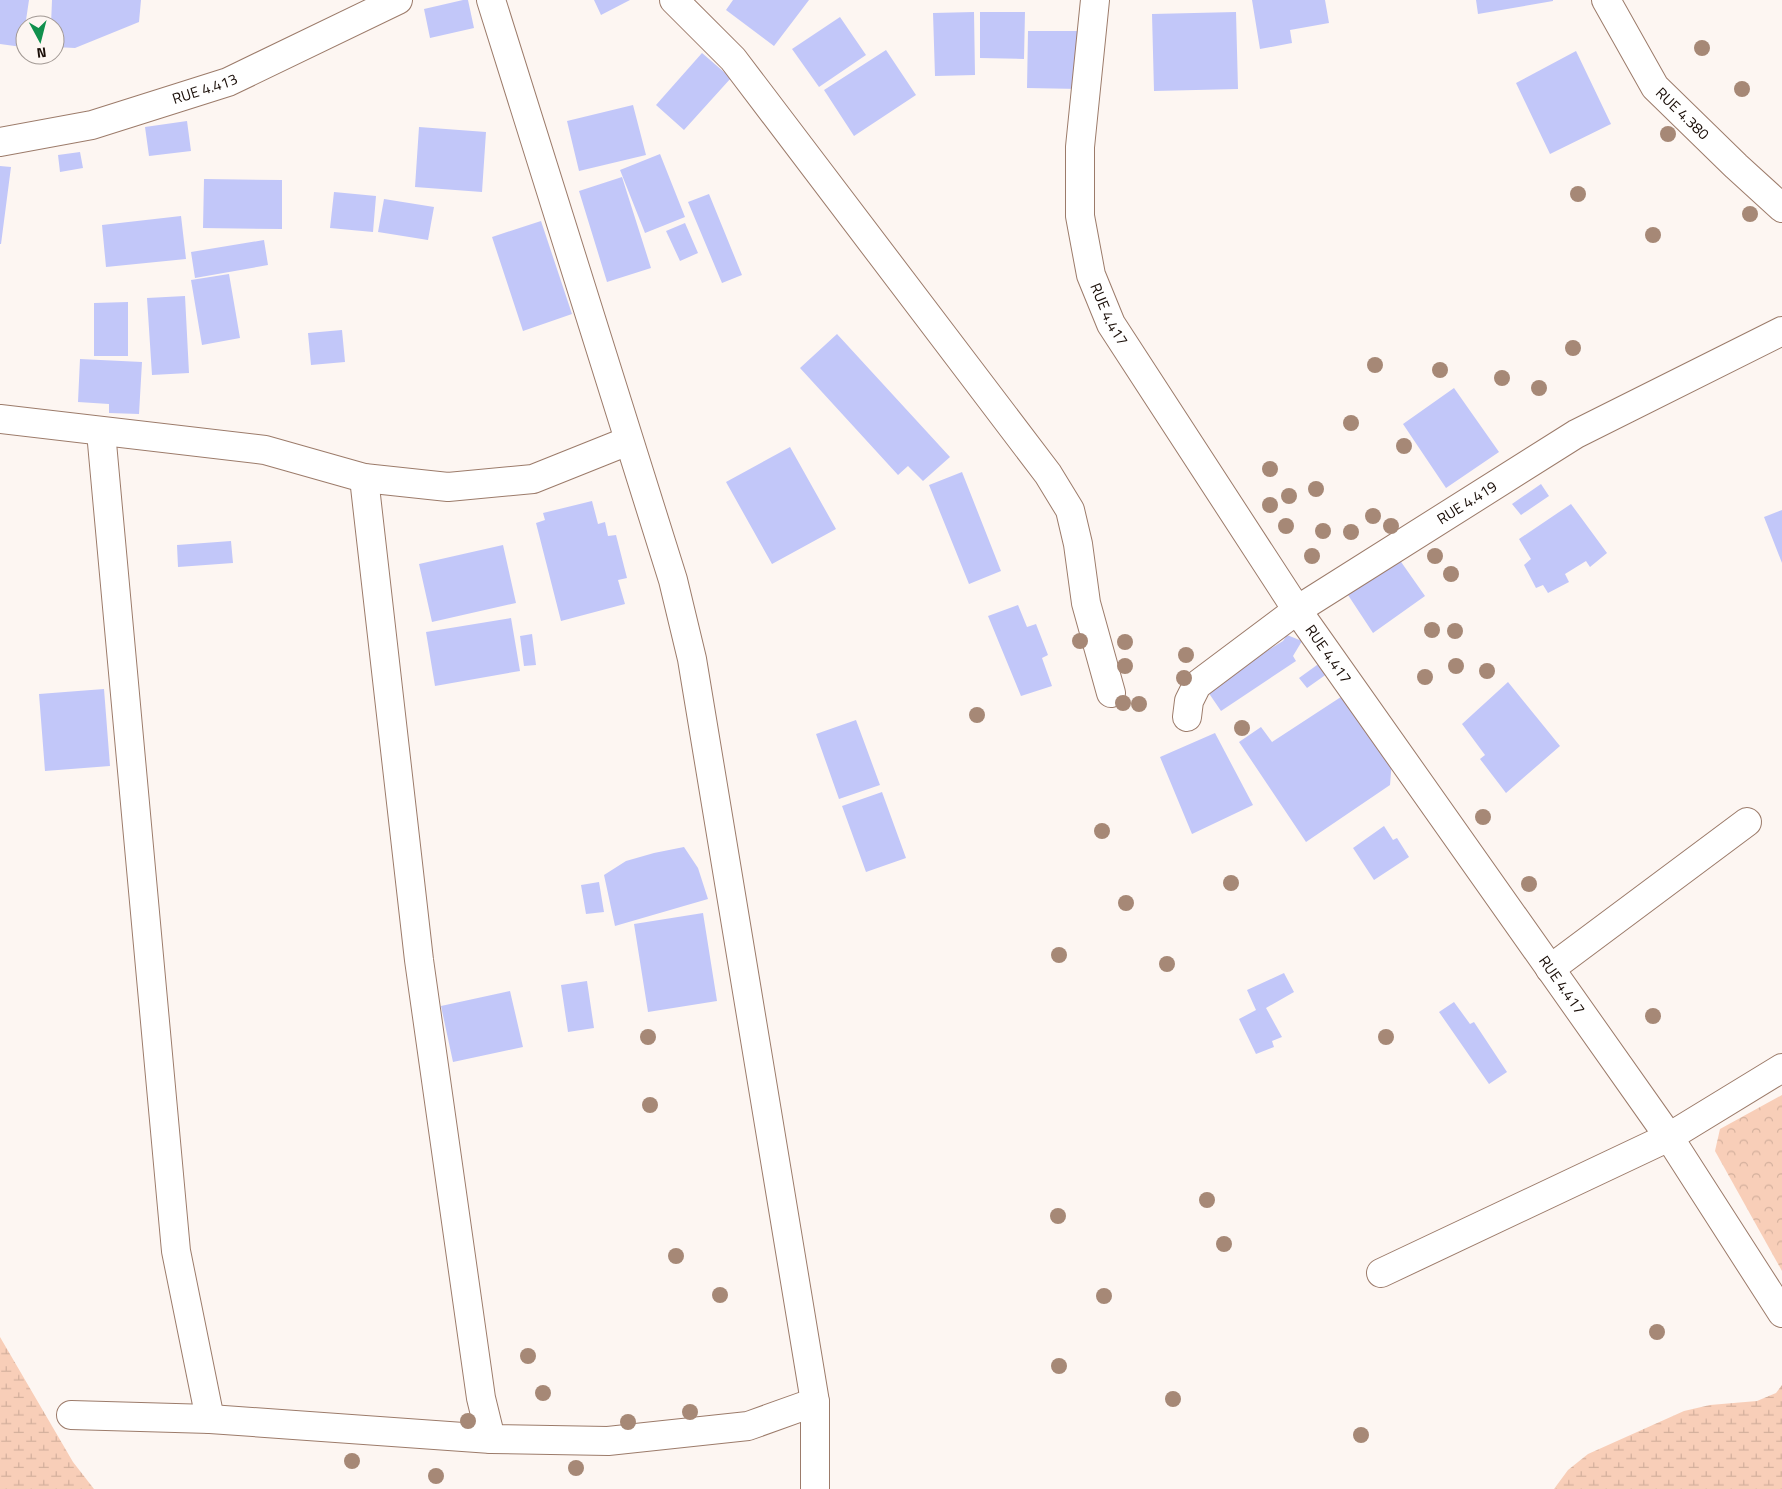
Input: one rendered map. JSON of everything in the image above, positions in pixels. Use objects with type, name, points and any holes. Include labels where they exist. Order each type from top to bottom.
[{"type":"street","name":"RUE 4.413","points":[[0,142],[92,125],[228,82],[398,0]]},
{"type":"street","points":[[491,0],[673,580],[692,660],[815,1402],[815,1489]]},
{"type":"street","name":"RUE 4.417","points":[[1095,0],[1080,147],[1080,216],[1091,275],[1111,324],[1297,610],[1669,1137],[1782,1312]]},
{"type":"street","name":"RUE 4.380","points":[[1606,0],[1655,87],[1782,208]]},
{"type":"street","points":[[679,2],[733,59],[1048,474],[1070,510],[1078,544],[1086,603],[1111,694]]},
{"type":"street","name":"RUE 4.419","points":[[1187,717],[1189,701],[1197,685],[1297,610],[1576,434],[1782,331]]},
{"type":"street","points":[[0,419],[265,450],[364,478],[448,487],[533,479],[628,441]]},
{"type":"street","points":[[101,432],[176,1251],[210,1419]]},
{"type":"street","points":[[364,478],[419,960],[481,1398],[491,1439]]},
{"type":"street","points":[[1550,969],[1747,822]]},
{"type":"street","points":[[1381,1273],[1669,1137],[1782,1068]]},
{"type":"street","points":[[71,1415],[210,1419],[491,1439],[608,1441],[748,1426],[815,1402]]},
{"type":"green space","points":[[1782,1095],[1782,1271],[1715,1151],[1720,1129]]},
{"type":"green space","points":[[0,1337],[73,1462],[94,1489],[0,1489]]},
{"type":"green space","points":[[1782,1385],[1782,1489],[1554,1489],[1568,1470],[1588,1454],[1684,1411],[1710,1405],[1757,1401],[1776,1393]]},
{"type":"building","points":[[0,0],[29,0],[27,15],[15,15],[15,46],[0,44]]},
{"type":"building","points":[[52,0],[141,0],[139,22],[75,48],[65,48],[65,15],[51,15]]},
{"type":"building","points":[[468,0],[474,28],[430,38],[424,9]]},
{"type":"building","points":[[594,0],[630,0],[601,15]]},
{"type":"building","points":[[733,0],[809,0],[774,46],[726,10]]},
{"type":"building","points":[[1252,0],[1325,0],[1329,23],[1290,30],[1292,43],[1260,49]]},
{"type":"building","points":[[1476,0],[1553,0],[1553,1],[1478,14]]},
{"type":"building","points":[[974,12],[975,75],[935,76],[933,13]]},
{"type":"building","points":[[980,12],[1025,12],[1024,59],[980,58]]},
{"type":"building","points":[[1236,12],[1238,89],[1154,91],[1152,14]]},
{"type":"building","points":[[840,17],[866,55],[819,87],[792,49]]},
{"type":"building","points":[[1028,31],[1080,31],[1080,89],[1027,88]]},
{"type":"building","points":[[886,50],[916,95],[854,136],[824,90]]},
{"type":"building","points":[[1576,51],[1611,124],[1550,154],[1516,83]]},
{"type":"building","points":[[702,53],[731,78],[684,130],[656,105]]},
{"type":"building","points":[[633,105],[646,155],[579,171],[567,121]]},
{"type":"building","points":[[187,121],[191,151],[149,156],[145,127]]},
{"type":"building","points":[[419,127],[486,132],[482,192],[415,187]]},
{"type":"building","points":[[80,152],[83,168],[60,172],[58,155]]},
{"type":"building","points":[[660,154],[685,217],[645,233],[620,170]]},
{"type":"building","points":[[0,166],[11,167],[1,244],[0,244]]},
{"type":"building","points":[[622,177],[651,268],[607,282],[579,191]]},
{"type":"building","points":[[204,179],[282,180],[282,229],[203,228]]},
{"type":"building","points":[[334,192],[376,196],[373,232],[330,228]]},
{"type":"building","points":[[709,194],[742,275],[722,283],[688,202]]},
{"type":"building","points":[[384,199],[434,207],[428,240],[378,232]]},
{"type":"building","points":[[181,216],[186,259],[106,267],[102,225]]},
{"type":"building","points":[[541,221],[572,314],[523,331],[492,237]]},
{"type":"building","points":[[685,223],[698,253],[680,261],[666,231]]},
{"type":"building","points":[[264,240],[268,265],[195,278],[191,252]]},
{"type":"building","points":[[229,274],[240,338],[202,345],[191,280]]},
{"type":"building","points":[[185,296],[189,373],[152,375],[147,298]]},
{"type":"building","points":[[128,302],[128,356],[94,356],[94,303]]},
{"type":"building","points":[[342,330],[345,362],[311,365],[308,333]]},
{"type":"building","points":[[837,334],[950,457],[923,481],[908,466],[898,475],[800,368]]},
{"type":"building","points":[[80,359],[142,362],[139,414],[109,413],[109,404],[78,402]]},
{"type":"building","points":[[1454,388],[1499,452],[1446,488],[1403,424]]},
{"type":"building","points":[[790,447],[836,529],[772,564],[726,482]]},
{"type":"building","points":[[962,472],[1001,571],[969,584],[929,485]]},
{"type":"building","points":[[1541,484],[1549,496],[1521,515],[1512,504]]},
{"type":"building","points":[[592,501],[598,524],[605,522],[608,536],[616,535],[627,578],[618,580],[625,604],[561,621],[536,523],[545,520],[543,513]]},
{"type":"building","points":[[1571,504],[1607,553],[1590,567],[1586,561],[1565,574],[1569,582],[1548,593],[1543,585],[1536,588],[1524,565],[1531,559],[1519,539]]},
{"type":"building","points":[[1782,510],[1782,563],[1764,517]]},
{"type":"building","points":[[231,541],[233,563],[178,567],[177,545]]},
{"type":"building","points":[[503,545],[516,603],[432,622],[419,564]]},
{"type":"building","points":[[1399,559],[1425,596],[1373,633],[1348,595]]},
{"type":"building","points":[[1018,605],[1027,627],[1036,624],[1048,655],[1042,658],[1052,686],[1021,696],[988,616]]},
{"type":"building","points":[[511,618],[520,671],[435,686],[426,632]]},
{"type":"building","points":[[532,634],[536,665],[524,666],[520,636]]},
{"type":"building","points":[[1287,635],[1302,641],[1293,656],[1296,661],[1221,711],[1206,689],[1283,641]]},
{"type":"building","points":[[1324,660],[1331,671],[1307,688],[1299,678]]},
{"type":"building","points":[[1508,682],[1560,746],[1506,793],[1480,759],[1485,755],[1462,724]]},
{"type":"building","points":[[104,689],[110,766],[45,771],[39,694]]},
{"type":"building","points":[[1347,693],[1392,761],[1390,785],[1306,842],[1239,742],[1261,727],[1272,742]]},
{"type":"building","points":[[856,720],[880,785],[839,799],[816,734]]},
{"type":"building","points":[[1215,733],[1253,805],[1192,834],[1160,757]]},
{"type":"building","points":[[882,792],[906,858],[866,872],[842,806]]},
{"type":"building","points":[[1384,826],[1393,840],[1397,838],[1409,857],[1374,880],[1353,848]]},
{"type":"building","points":[[684,847],[698,868],[708,899],[615,926],[604,875],[626,861]]},
{"type":"building","points":[[599,882],[604,912],[586,914],[581,885]]},
{"type":"building","points":[[703,913],[717,1001],[648,1012],[634,924]]},
{"type":"building","points":[[1284,973],[1294,992],[1266,1008],[1282,1037],[1272,1041],[1274,1047],[1256,1054],[1239,1019],[1256,1010],[1247,990]]},
{"type":"building","points":[[587,981],[594,1028],[568,1032],[561,985]]},
{"type":"building","points":[[510,991],[523,1047],[453,1062],[441,1006]]},
{"type":"building","points":[[1454,1002],[1470,1024],[1474,1022],[1507,1072],[1489,1084],[1439,1012]]}]
